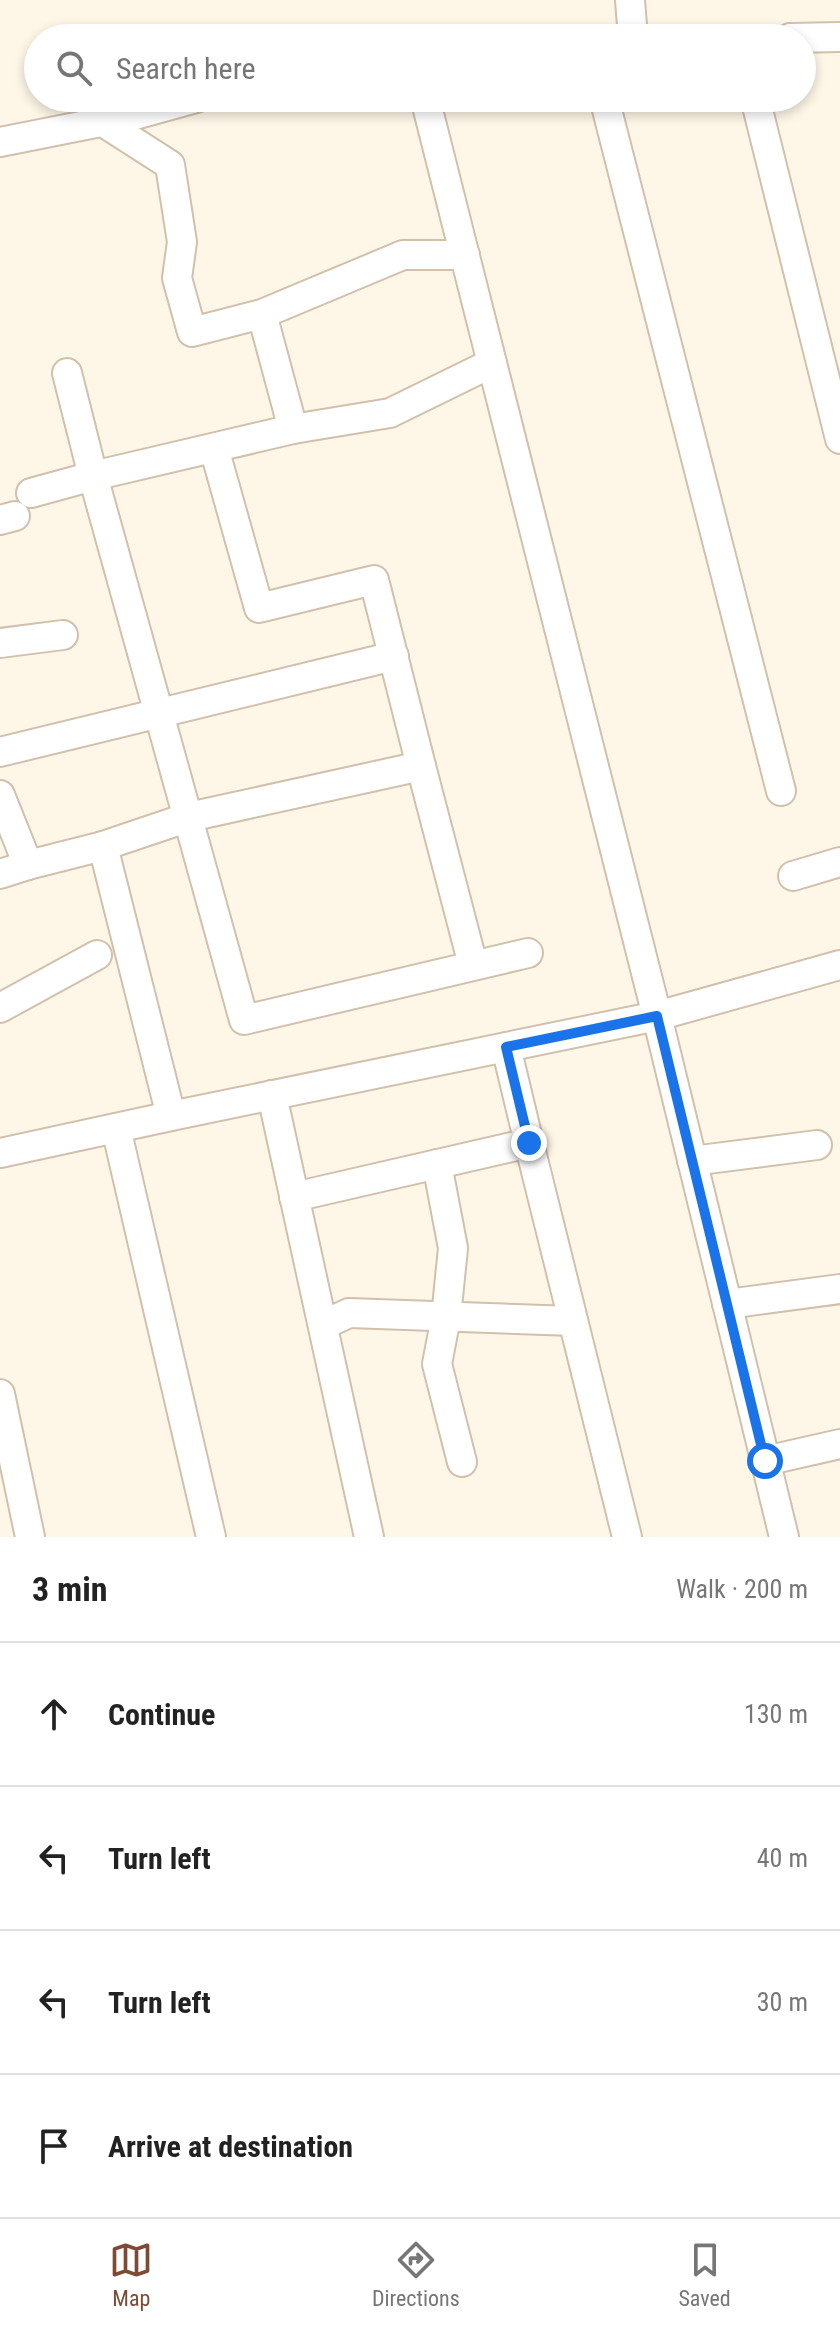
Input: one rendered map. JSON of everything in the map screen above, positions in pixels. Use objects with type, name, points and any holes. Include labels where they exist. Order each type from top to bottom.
[{"type":"street","points":[[630,0],[632,24]]},
{"type":"street","points":[[816,37],[840,37]]},
{"type":"street","points":[[0,142],[142,112]]},
{"type":"street","points":[[429,112],[657,1016],[784,1537]]},
{"type":"street","points":[[608,112],[781,791]]},
{"type":"street","points":[[758,112],[840,439]]},
{"type":"street","points":[[103,122],[170,165],[182,242],[177,278],[192,332],[262,314],[403,255],[465,255]]},
{"type":"street","points":[[262,314],[293,429]]},
{"type":"street","points":[[15,510],[93,476],[293,429],[390,413],[492,363]]},
{"type":"street","points":[[67,373],[244,1020],[528,953]]},
{"type":"street","points":[[214,448],[259,608],[374,580],[473,965]]},
{"type":"street","points":[[0,643],[63,635]]},
{"type":"street","points":[[0,752],[394,656]]},
{"type":"street","points":[[0,874],[103,846],[189,817],[421,766]]},
{"type":"street","points":[[0,795],[28,865]]},
{"type":"street","points":[[103,846],[171,1116]]},
{"type":"street","points":[[793,876],[840,862]]},
{"type":"street","points":[[0,1008],[97,955]]},
{"type":"street","points":[[0,1153],[657,1016],[840,965]]},
{"type":"street","points":[[506,1047],[627,1537]]},
{"type":"street","points":[[272,1095],[369,1537]]},
{"type":"street","points":[[116,1128],[211,1537]]},
{"type":"street","points":[[294,1197],[529,1143]]},
{"type":"street","points":[[692,1161],[817,1145]]},
{"type":"street","points":[[437,1164],[453,1248],[446,1317],[437,1364],[462,1462]]},
{"type":"street","points":[[727,1304],[840,1289]]},
{"type":"street","points":[[323,1325],[349,1313],[573,1321]]},
{"type":"street","points":[[0,1394],[30,1537]]},
{"type":"street","points":[[765,1461],[840,1444]]},
{"type":"route","points":[[529,1143],[506,1047],[657,1016],[765,1461]]}]
